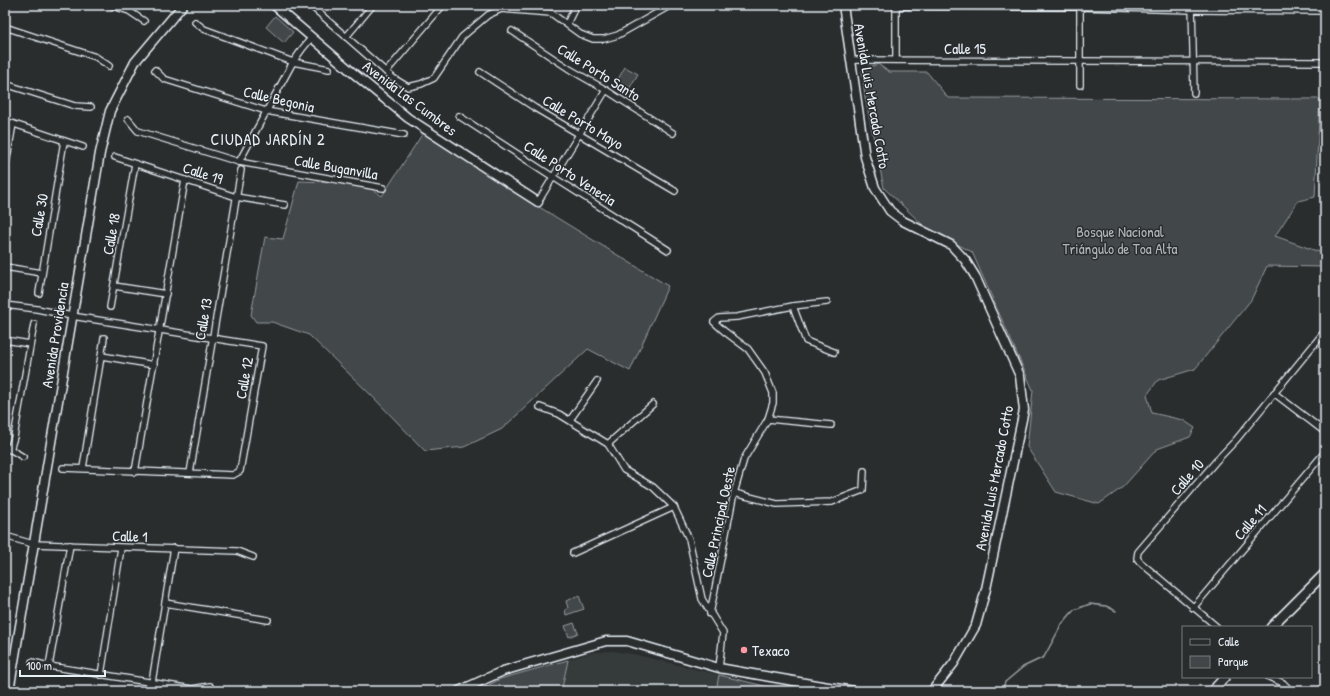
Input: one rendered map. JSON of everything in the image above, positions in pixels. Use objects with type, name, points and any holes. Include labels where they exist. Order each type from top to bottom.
[{"type":"street","points":[[110,5],[129,11],[144,21]]},
{"type":"street","name":"Avenida Providencia","points":[[9,691],[100,152],[110,111],[135,62],[183,5]]},
{"type":"street","name":"Avenida Las Cumbres","points":[[274,5],[408,118],[538,202]]},
{"type":"street","points":[[310,5],[393,78],[408,87],[422,84],[434,78],[462,37],[488,15],[501,9],[518,8],[551,13],[580,34],[593,39],[604,39],[618,35],[668,7]]},
{"type":"street","points":[[346,37],[373,5]]},
{"type":"street","points":[[386,72],[443,5]]},
{"type":"street","points":[[567,24],[576,5]]},
{"type":"street","name":"Avenida Luis Mercado Cotto","points":[[843,5],[865,157],[875,188],[890,211],[903,221],[951,245],[966,260],[975,276],[1020,376],[1024,410],[986,589],[976,625],[954,663],[932,691]]},
{"type":"street","points":[[897,60],[896,6],[1080,6],[1325,11]]},
{"type":"street","points":[[1080,6],[1080,85]]},
{"type":"street","points":[[1193,8],[1194,93]]},
{"type":"street","points":[[195,22],[204,29],[293,62],[329,69]]},
{"type":"street","points":[[5,27],[96,57],[109,66]]},
{"type":"street","name":"Calle Porto Santo","points":[[512,31],[571,70],[606,90],[673,133]]},
{"type":"street","points":[[239,162],[293,62],[312,37]]},
{"type":"street","name":"Calle 15","points":[[851,60],[1325,62]]},
{"type":"street","name":"Calle Begonia","points":[[155,70],[164,79],[266,111],[404,135]]},
{"type":"street","name":"Calle Porto Mayo","points":[[480,72],[535,108],[675,191]]},
{"type":"street","points":[[5,84],[75,106],[91,107]]},
{"type":"street","points":[[538,202],[606,90]]},
{"type":"street","name":"Calle Porto Venecia","points":[[459,116],[668,250]]},
{"type":"street","name":"Calle Buganvilla","points":[[128,119],[138,131],[239,162],[383,188]]},
{"type":"street","points":[[5,121],[83,146]]},
{"type":"street","points":[[5,170],[13,124]]},
{"type":"street","name":"Calle 30","points":[[39,293],[64,141]]},
{"type":"street","name":"Calle 19","points":[[115,157],[236,197],[285,205]]},
{"type":"street","name":"Calle 18","points":[[110,307],[136,164]]},
{"type":"street","name":"Calle 13","points":[[190,473],[241,170]]},
{"type":"street","points":[[135,472],[185,180]]},
{"type":"street","points":[[5,267],[42,273]]},
{"type":"street","points":[[114,286],[166,294]]},
{"type":"street","points":[[827,302],[793,306],[806,341],[834,352]]},
{"type":"street","name":"Calle 12","points":[[5,305],[262,346],[240,471],[233,475],[63,468]]},
{"type":"street","name":"Calle Principal Oeste","points":[[710,614],[734,493],[744,459],[768,419],[773,403],[773,393],[765,373],[748,349],[714,322],[719,318],[793,306]]},
{"type":"street","points":[[23,457],[8,448],[14,437],[34,324]]},
{"type":"street","name":"Calle 10","points":[[1216,626],[1140,562],[1138,552],[1236,440],[1325,331]]},
{"type":"street","points":[[83,468],[104,338]]},
{"type":"street","points":[[5,340],[30,344]]},
{"type":"street","points":[[102,356],[154,365]]},
{"type":"street","points":[[570,420],[597,381]]},
{"type":"street","points":[[1274,393],[1325,432]]},
{"type":"street","points":[[608,444],[653,404]]},
{"type":"street","points":[[540,407],[559,414],[608,444],[624,470],[653,487],[674,507],[689,539],[702,599],[723,633],[719,668]]},
{"type":"street","points":[[768,419],[831,424]]},
{"type":"street","name":"Calle 11","points":[[1193,608],[1325,452]]},
{"type":"street","points":[[734,493],[777,504],[832,502],[863,490],[864,471]]},
{"type":"street","points":[[573,553],[674,507]]},
{"type":"street","name":"Calle 1","points":[[5,536],[33,544],[238,551],[253,557]]},
{"type":"street","points":[[49,666],[70,545]]},
{"type":"street","points":[[101,674],[121,548]]},
{"type":"street","points":[[152,682],[174,548]]},
{"type":"street","points":[[1272,626],[1325,573]]},
{"type":"street","points":[[165,603],[268,620]]},
{"type":"street","points":[[459,691],[503,671],[606,641],[627,641],[719,668],[854,691]]},
{"type":"street","points":[[32,662],[192,689],[210,686]]},
{"type":"street","points":[[1212,691],[1224,678]]},
{"type":"street","points":[[1271,678],[1283,683],[1292,691]]},
{"type":"shaded area","points":[[611,651],[633,654],[719,675],[716,691],[563,691],[562,689],[568,660],[589,653]]},
{"type":"green space","points":[[275,16],[293,32],[284,43],[266,27]]},
{"type":"green space","name":"Bosque Nacional Triángulo de Toa Alta","points":[[878,64],[889,72],[927,72],[948,98],[1320,99],[1315,197],[1298,201],[1275,236],[1325,254],[1324,267],[1267,266],[1251,300],[1195,369],[1158,380],[1147,395],[1152,413],[1183,420],[1195,428],[1190,437],[1157,449],[1123,487],[1099,504],[1056,492],[1027,447],[1033,390],[972,252],[925,227],[884,188],[865,97],[862,70]]},
{"type":"green space","points":[[625,67],[638,74],[629,89],[617,81]]},
{"type":"green space","points":[[423,133],[536,205],[668,286],[630,371],[588,349],[502,429],[464,447],[425,451],[372,396],[309,335],[272,322],[256,322],[251,315],[265,237],[283,239],[299,181],[363,183],[382,196]]},
{"type":"green space","points":[[579,596],[584,609],[566,615],[565,610],[568,608],[566,601]]},
{"type":"green space","points":[[574,623],[578,633],[569,637],[565,626]]},
{"type":"green space","points":[[568,660],[562,688],[563,691],[478,691],[500,679]]},
{"type":"green space","points":[[719,675],[785,691],[716,691]]},
{"type":"waterway","points":[[1002,691],[1005,682],[1023,667],[1044,657],[1062,624],[1074,610],[1090,604],[1106,606],[1116,611]]},
{"type":"place","name":"Texaco","points":[[744,650]]},
{"type":"district","name":"CIUDAD JARDÍN 2","points":[[268,139]]}]
